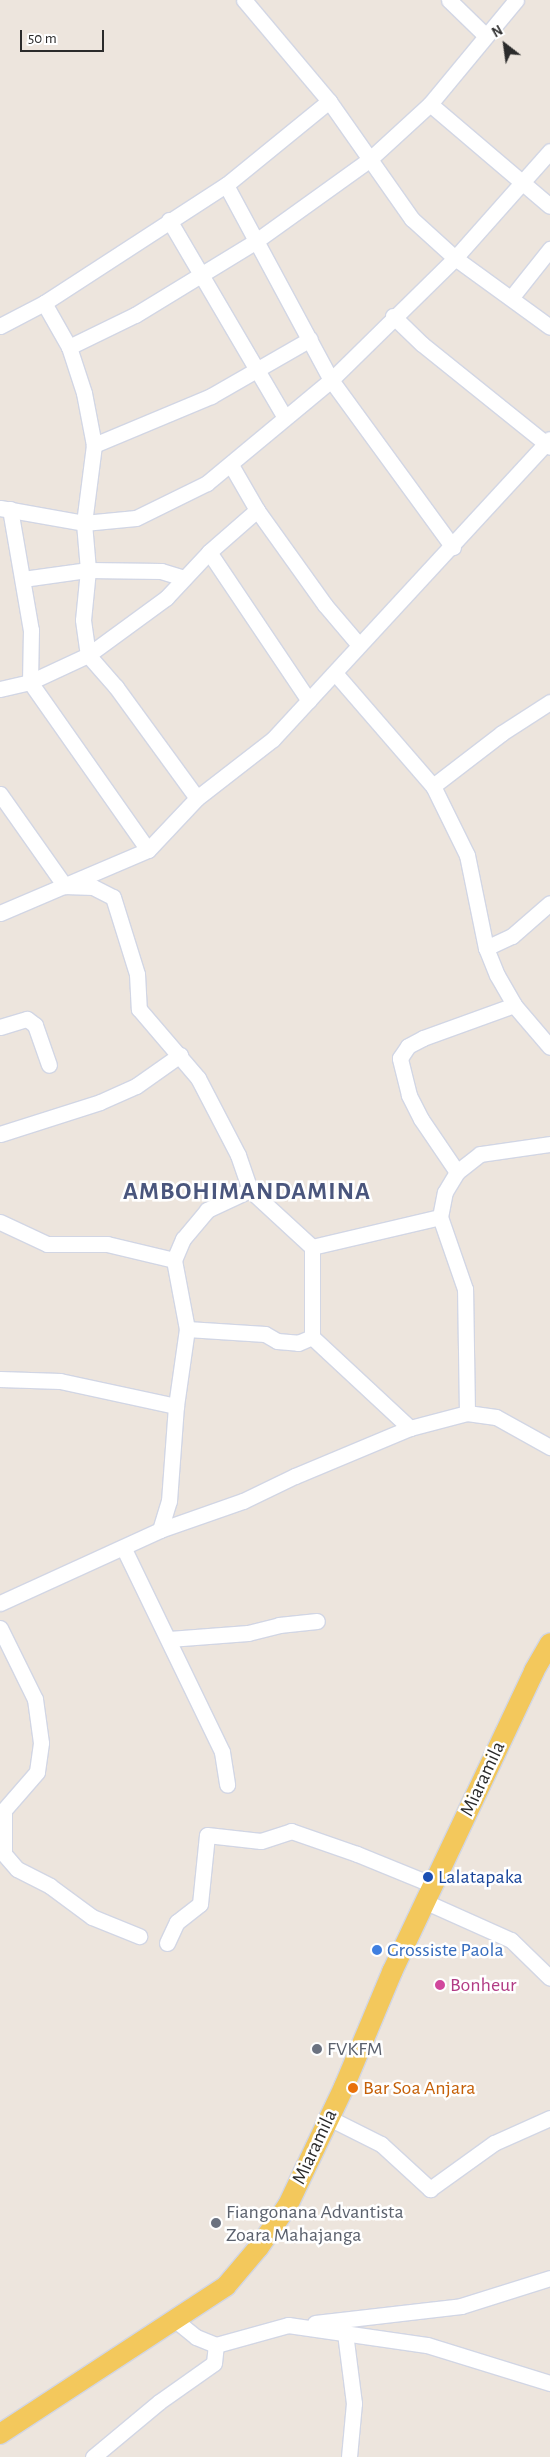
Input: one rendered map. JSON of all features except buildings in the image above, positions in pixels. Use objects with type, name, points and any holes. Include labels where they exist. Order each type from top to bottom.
[{"type":"main road","name":"Miaramila","points":[[0,2434],[226,2286],[259,2247],[288,2205],[329,2118],[392,1972],[534,1671],[550,1643]]},
{"type":"street","points":[[244,0],[329,101],[412,219],[455,258],[550,327]]},
{"type":"street","points":[[450,0],[485,35]]},
{"type":"street","points":[[69,347],[135,315],[199,274],[256,241],[370,159],[430,104],[485,35],[516,0]]},
{"type":"street","points":[[0,326],[44,304],[169,220],[226,185],[329,101]]},
{"type":"street","points":[[430,104],[550,206]]},
{"type":"street","points":[[148,850],[30,682],[31,630],[23,579],[5,509],[84,522],[136,518],[207,483],[231,465],[284,416],[331,380],[393,316],[455,258],[550,152]]},
{"type":"street","points":[[226,185],[331,380],[453,547]]},
{"type":"street","points":[[169,220],[284,416]]},
{"type":"street","points":[[511,298],[550,249]]},
{"type":"street","points":[[44,304],[69,347],[84,393],[94,445],[84,522],[88,570],[84,620],[88,655],[116,687],[197,798]]},
{"type":"street","points":[[0,913],[148,850],[197,798],[273,739],[549,443],[422,344],[393,316]]},
{"type":"street","points":[[94,445],[211,396],[310,339]]},
{"type":"street","points":[[231,465],[257,510],[324,604],[359,645]]},
{"type":"street","points":[[0,689],[30,682],[88,655],[166,598],[209,552],[257,510]]},
{"type":"street","points":[[209,552],[309,701]]},
{"type":"street","points":[[23,579],[88,570],[161,571],[184,578]]},
{"type":"street","points":[[335,673],[433,786],[467,855],[486,948],[514,1005],[550,1047]]},
{"type":"street","points":[[433,786],[502,733],[550,702]]},
{"type":"street","points":[[0,794],[65,886]]},
{"type":"street","points":[[65,886],[93,887],[113,897],[137,974],[139,1009],[162,1040],[180,1055],[198,1078],[238,1155],[250,1190],[312,1247],[312,1337],[410,1428]]},
{"type":"street","points":[[486,948],[512,936],[550,903]]},
{"type":"street","points":[[458,1172],[421,1119],[410,1095],[400,1058],[408,1046],[424,1038],[514,1005]]},
{"type":"street","points":[[0,1027],[27,1019],[35,1025],[49,1065]]},
{"type":"street","points":[[0,1134],[109,1098],[136,1086],[180,1055]]},
{"type":"street","points":[[467,1413],[465,1289],[440,1217],[445,1192],[458,1172],[480,1154],[550,1144]]},
{"type":"street","points":[[160,1530],[169,1501],[176,1406],[187,1329],[174,1260],[183,1240],[207,1210],[250,1190]]},
{"type":"street","points":[[312,1247],[440,1217]]},
{"type":"street","points":[[0,1222],[47,1244],[107,1244],[174,1260]]},
{"type":"street","points":[[187,1329],[265,1334],[277,1341],[298,1343],[312,1337]]},
{"type":"street","points":[[0,1379],[60,1381],[176,1406]]},
{"type":"street","points":[[0,1603],[124,1549],[160,1530],[244,1501],[295,1476],[410,1428],[467,1413],[496,1417],[550,1446]]},
{"type":"street","points":[[124,1549],[222,1752],[227,1785]]},
{"type":"street","points":[[169,1639],[248,1633],[279,1625],[317,1621]]},
{"type":"street","points":[[0,1628],[35,1699],[42,1743],[37,1772],[4,1810],[4,1854],[17,1869],[50,1886],[92,1916],[139,1936]]},
{"type":"street","points":[[167,1943],[177,1922],[200,1904],[207,1835],[262,1841],[290,1831],[357,1854],[430,1893],[511,1940],[550,1978]]},
{"type":"street","points":[[329,2118],[381,2144],[430,2189],[494,2143],[550,2118]]},
{"type":"street","points":[[175,2320],[196,2337],[216,2346],[288,2325],[461,2306],[550,2278]]},
{"type":"street","points":[[288,2325],[427,2345],[550,2383]]},
{"type":"street","points":[[345,2333],[354,2403],[349,2457]]},
{"type":"street","points":[[93,2457],[151,2408],[214,2363],[216,2346]]},
{"type":"place","name":"Lalatapaka","points":[[428,1877]]},
{"type":"place","name":"Grossiste Paola","points":[[377,1950]]},
{"type":"place","name":"Bonheur","points":[[440,1985]]},
{"type":"place","name":"FVKFM","points":[[317,2049]]},
{"type":"place","name":"Bar Soa Anjara","points":[[353,2088]]},
{"type":"place","name":"Fiangonana Advantista Zoara Mahajanga","points":[[216,2223]]},
{"type":"district","name":"AMBOHIMANDAMINA","points":[[247,1192]]}]
